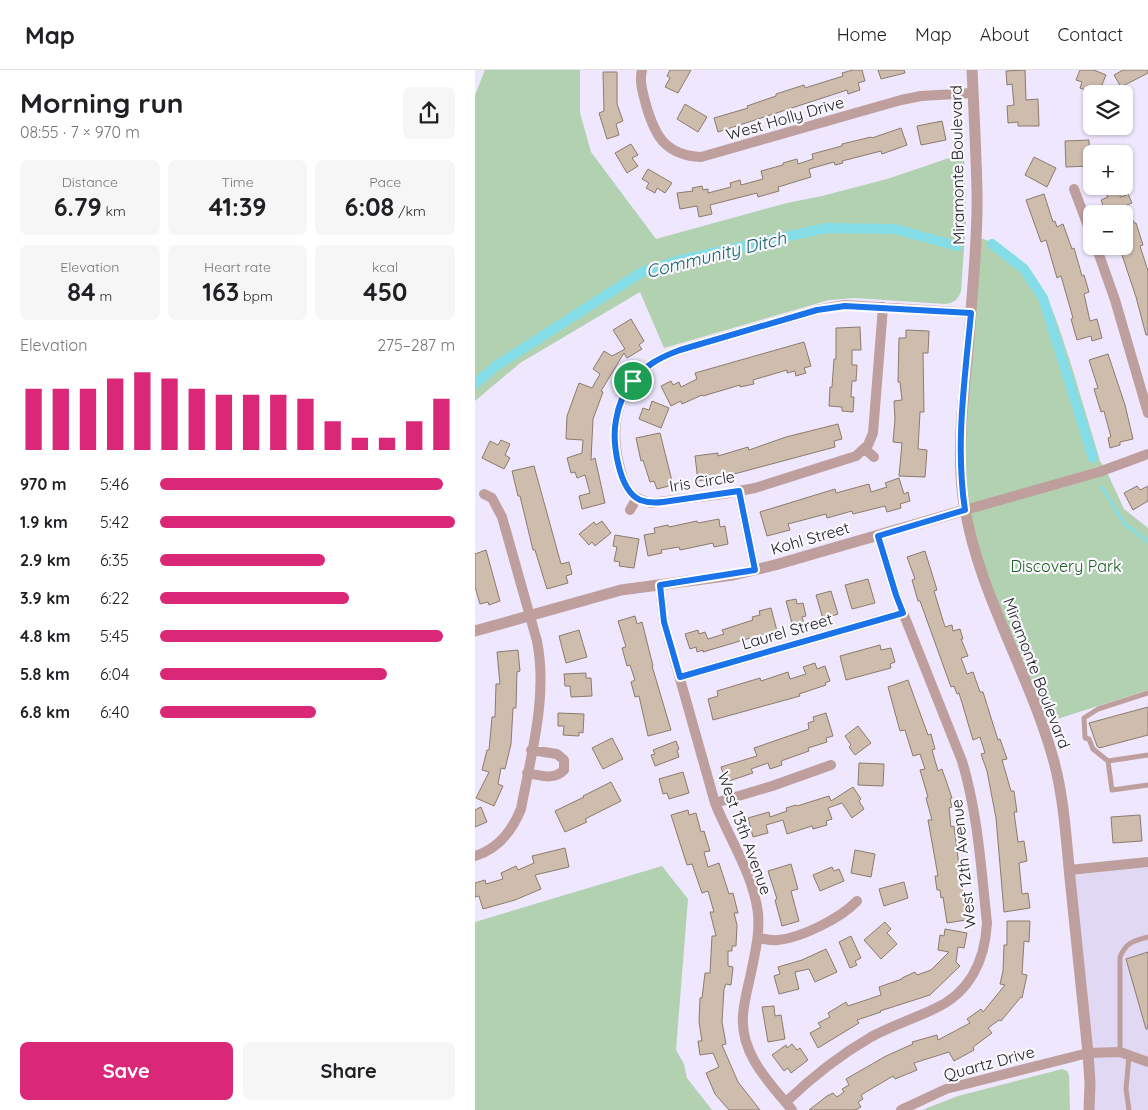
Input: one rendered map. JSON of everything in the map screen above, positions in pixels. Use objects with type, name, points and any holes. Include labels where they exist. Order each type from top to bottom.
[{"type":"street","name":"West Holly Drive","points":[[642,70],[640,83],[642,92],[652,126],[660,139],[669,148],[679,153],[701,157],[901,100],[921,96],[973,93]]},
{"type":"street","name":"Miramonte Boulevard","points":[[972,70],[977,191],[971,313],[963,396],[961,453],[965,510],[973,546],[987,587],[1039,718],[1053,759],[1061,796],[1090,1083],[1089,1110]]},
{"type":"street","points":[[1073,189],[1083,214]]},
{"type":"street","points":[[1099,255],[1115,300],[1148,413]]},
{"type":"street","points":[[630,510],[637,498],[630,493],[625,485],[618,462],[614,433],[619,406],[628,388],[640,373],[662,357],[817,310],[845,306],[971,313]]},
{"type":"street","points":[[875,457],[865,448],[873,433],[883,307]]},
{"type":"street","name":"Iris Circle","points":[[637,498],[651,503],[663,502],[755,488],[849,460],[865,448]]},
{"type":"street","name":"Kohl Street","points":[[475,631],[621,590],[755,570],[1106,470],[1148,454]]},
{"type":"street","points":[[739,491],[755,570]]},
{"type":"street","points":[[475,856],[488,851],[505,837],[515,823],[521,809],[541,677],[541,657],[502,517],[491,498],[484,494]]},
{"type":"street","name":"West 12th Avenue","points":[[789,1106],[832,1062],[850,1049],[873,1036],[935,1009],[950,1000],[970,980],[978,966],[984,947],[987,923],[975,811],[969,784],[896,595],[878,536]]},
{"type":"street","name":"West 13th Avenue","points":[[660,585],[664,622],[715,803],[753,887],[758,912],[759,938],[745,999],[743,1014],[744,1034],[752,1058],[761,1073],[789,1106]]},
{"type":"street","name":"Laurel Street","points":[[680,677],[903,613]]},
{"type":"street","points":[[527,773],[552,777],[558,776],[564,770],[564,760],[557,754],[531,750]]},
{"type":"street","points":[[715,803],[772,786],[831,765]]},
{"type":"street","points":[[1069,870],[1148,862]]},
{"type":"street","points":[[759,938],[777,940],[792,938],[835,919],[857,901]]},
{"type":"street","name":"Quartz Drive","points":[[901,1110],[945,1089],[1087,1053],[1125,1054]]},
{"type":"street","points":[[1125,1054],[1148,1062]]},
{"type":"lane","points":[[1148,693],[1098,709],[1084,718],[1085,738],[1089,740],[1093,749],[1108,761],[1112,790],[1148,785]]},
{"type":"lane","points":[[1108,761],[1148,755]]},
{"type":"lane","points":[[1129,1110],[1126,1088],[1120,957],[1123,948],[1131,942],[1148,937]]},
{"type":"shaded area","points":[[1148,862],[1148,1110],[1089,1110],[1069,870]]},
{"type":"green space","points":[[485,70],[580,70],[580,113],[591,152],[656,239],[787,203],[887,179],[964,153],[966,221],[960,294],[956,300],[945,304],[855,298],[829,300],[664,348],[640,292],[520,363],[475,401],[475,95]]},
{"type":"green space","name":"Discovery Park","points":[[976,237],[997,245],[1015,255],[1040,284],[1057,321],[1100,461],[1124,509],[1148,528],[1148,690],[1051,721],[1047,713],[1039,718],[997,614],[963,494]]},
{"type":"green space","points":[[662,866],[688,899],[676,1050],[684,1064],[687,1078],[712,1110],[475,1110],[475,922]]},
{"type":"green space","points":[[1062,1069],[1067,1071],[1069,1075],[1070,1110],[922,1110],[958,1096]]},
{"type":"building","points":[[670,70],[691,70],[678,93],[665,87],[670,78],[667,76]]},
{"type":"building","points":[[862,70],[865,81],[858,83],[860,90],[848,94],[847,90],[718,132],[714,118],[748,108],[747,106],[776,96],[776,94],[804,85],[805,88],[843,76],[842,73]]},
{"type":"building","points":[[878,70],[904,70],[905,73],[881,79]]},
{"type":"building","points":[[1025,70],[1026,100],[1038,99],[1039,126],[1018,126],[1018,122],[1008,123],[1007,106],[1014,105],[1012,84],[1007,85],[1006,71]]},
{"type":"building","points":[[1080,70],[1094,70],[1106,75],[1102,85],[1083,85],[1083,89],[1080,88],[1082,82],[1076,80]]},
{"type":"building","points":[[1123,70],[1148,70],[1148,73],[1125,85],[1120,85],[1114,75]]},
{"type":"building","points":[[603,72],[617,72],[617,104],[623,121],[616,124],[619,135],[607,139],[599,113],[604,111]]},
{"type":"building","points":[[685,104],[707,117],[698,132],[677,119]]},
{"type":"building","points":[[942,121],[946,140],[921,145],[917,126]]},
{"type":"building","points":[[901,128],[907,145],[882,154],[881,151],[842,161],[843,163],[835,165],[834,162],[809,169],[811,177],[778,187],[779,191],[758,197],[757,193],[710,205],[712,214],[699,217],[697,206],[680,209],[677,193],[693,191],[692,188],[702,186],[703,190],[708,189],[708,193],[731,187],[730,183],[740,180],[741,185],[763,179],[761,171],[797,159],[798,164],[813,159],[812,154]]},
{"type":"building","points":[[1089,140],[1089,145],[1083,145],[1083,166],[1066,167],[1065,141]]},
{"type":"building","points":[[631,144],[638,155],[632,158],[638,166],[627,173],[615,153]]},
{"type":"building","points":[[1034,157],[1056,168],[1047,187],[1025,175]]},
{"type":"building","points":[[648,169],[672,183],[665,193],[657,188],[655,193],[646,188],[649,183],[642,179]]},
{"type":"building","points":[[1044,194],[1053,222],[1055,221],[1057,227],[1063,224],[1072,249],[1074,248],[1089,292],[1084,294],[1090,321],[1097,319],[1102,338],[1092,341],[1091,336],[1077,340],[1061,276],[1057,278],[1046,240],[1041,242],[1026,200]]},
{"type":"building","points":[[1107,195],[1120,195],[1121,197],[1128,195],[1132,203],[1127,205],[1103,205],[1101,200],[1108,197]]},
{"type":"building","points":[[1133,220],[1136,223],[1143,245],[1140,246],[1148,271],[1148,335],[1146,335],[1122,255],[1133,255]]},
{"type":"building","points":[[631,319],[644,341],[639,345],[642,349],[627,358],[624,353],[601,391],[603,392],[593,419],[591,460],[595,458],[605,503],[582,509],[579,496],[590,493],[585,475],[577,478],[575,472],[571,473],[567,458],[582,453],[583,440],[566,439],[567,416],[579,383],[592,388],[600,374],[593,369],[604,351],[612,356],[625,349],[613,330]]},
{"type":"building","points":[[860,327],[861,350],[852,350],[852,365],[857,365],[856,381],[852,381],[851,397],[854,397],[853,412],[842,411],[842,407],[829,406],[834,359],[836,359],[836,328]]},
{"type":"building","points":[[906,330],[929,331],[928,353],[923,353],[924,412],[920,412],[918,449],[927,450],[925,477],[899,476],[902,443],[893,442],[894,401],[902,400],[900,382],[898,382],[899,338],[906,338]]},
{"type":"building","points":[[804,342],[811,366],[804,368],[806,373],[796,376],[795,371],[787,373],[787,370],[753,380],[754,384],[740,387],[740,385],[702,395],[682,404],[681,401],[671,406],[661,386],[671,381],[673,385],[679,382],[681,387],[697,379],[695,373]]},
{"type":"building","points":[[1108,354],[1125,405],[1133,439],[1120,442],[1120,445],[1110,448],[1108,438],[1111,437],[1104,411],[1101,412],[1094,389],[1098,388],[1089,360]]},
{"type":"building","points":[[652,401],[669,408],[661,428],[639,419],[643,408],[649,410]]},
{"type":"building","points":[[838,424],[842,439],[834,441],[835,447],[723,477],[698,481],[695,456],[718,453],[718,456],[748,447],[749,450],[786,437]]},
{"type":"building","points":[[660,433],[673,485],[657,489],[654,481],[650,482],[643,460],[641,461],[636,438]]},
{"type":"building","points":[[501,440],[510,444],[505,455],[510,458],[504,469],[482,458],[490,441],[498,445]]},
{"type":"building","points":[[534,466],[561,564],[569,562],[572,574],[566,576],[568,583],[547,589],[535,550],[533,550],[512,471]]},
{"type":"building","points":[[899,478],[904,494],[908,492],[910,501],[900,504],[901,508],[887,512],[885,506],[853,514],[852,511],[827,518],[826,514],[788,524],[790,530],[767,536],[760,512],[835,489],[836,493],[869,484],[871,492],[887,487],[885,483]]},
{"type":"building","points":[[1137,486],[1140,490],[1148,486],[1148,501],[1133,510],[1124,493]]},
{"type":"building","points":[[719,519],[720,527],[725,526],[728,544],[714,547],[713,543],[680,550],[679,547],[661,550],[662,553],[648,556],[644,535],[655,533],[654,528]]},
{"type":"building","points":[[602,521],[611,533],[595,546],[592,542],[589,545],[579,534],[594,522],[596,525]]},
{"type":"building","points":[[615,535],[639,539],[634,568],[619,566],[620,562],[614,561],[617,547],[613,546]]},
{"type":"building","points":[[486,550],[500,601],[489,605],[488,602],[480,604],[475,587],[475,554]]},
{"type":"building","points":[[925,551],[937,590],[934,591],[945,627],[952,625],[953,631],[960,629],[963,639],[961,639],[968,656],[961,658],[967,674],[973,672],[980,692],[983,692],[998,740],[1000,739],[1007,759],[1002,760],[1011,791],[1014,791],[1017,812],[1014,812],[1018,842],[1024,841],[1027,861],[1019,863],[1022,894],[1028,893],[1030,908],[1004,912],[996,818],[987,771],[981,754],[985,753],[980,737],[973,740],[959,693],[957,694],[954,686],[951,687],[920,601],[918,601],[912,580],[915,579],[907,557]]},
{"type":"building","points":[[868,579],[875,603],[852,609],[845,585]]},
{"type":"building","points":[[831,591],[838,614],[823,619],[816,595]]},
{"type":"building","points":[[796,599],[797,604],[803,603],[806,616],[802,617],[804,624],[793,627],[786,601]]},
{"type":"building","points":[[771,608],[777,631],[703,652],[703,650],[697,652],[696,647],[690,649],[685,634],[698,630],[699,634],[705,632],[708,639],[724,634],[722,630],[753,620],[752,617],[760,615],[759,611]]},
{"type":"building","points":[[635,616],[637,624],[642,622],[652,666],[671,730],[648,736],[639,696],[635,697],[631,682],[635,680],[630,665],[627,666],[622,648],[626,647],[618,621]]},
{"type":"building","points":[[579,630],[587,657],[566,663],[559,636]]},
{"type":"building","points":[[880,645],[881,650],[891,648],[895,662],[890,664],[891,668],[846,680],[840,656]]},
{"type":"building","points":[[518,650],[520,671],[517,672],[516,708],[513,708],[511,744],[505,769],[501,768],[498,784],[503,786],[494,806],[476,798],[489,772],[482,770],[487,750],[489,750],[492,717],[495,717],[496,684],[500,684],[497,652]]},
{"type":"building","points":[[815,663],[817,669],[825,666],[830,681],[825,683],[826,685],[799,694],[800,696],[713,720],[708,699],[718,696],[717,691],[760,678],[761,681],[788,672],[790,679],[806,674],[803,667]]},
{"type":"building","points":[[586,673],[586,678],[591,678],[592,696],[571,697],[570,686],[565,686],[564,674]]},
{"type":"building","points":[[908,680],[928,735],[931,734],[935,749],[932,750],[938,771],[942,769],[952,798],[950,799],[952,807],[949,808],[951,827],[954,826],[966,920],[947,923],[943,897],[941,898],[940,890],[937,890],[935,876],[938,876],[928,820],[932,820],[920,770],[925,769],[920,754],[913,756],[905,730],[900,731],[888,687]]},
{"type":"building","points":[[1148,707],[1148,735],[1099,748],[1097,746],[1089,723]]},
{"type":"building","points":[[558,713],[584,714],[583,733],[579,732],[579,736],[563,735],[564,726],[558,726]]},
{"type":"building","points":[[826,713],[833,736],[826,738],[827,742],[808,748],[809,751],[781,761],[782,765],[770,769],[768,763],[751,769],[753,773],[726,782],[721,767],[757,756],[754,748],[809,729],[808,723],[814,721],[813,717]]},
{"type":"building","points":[[858,726],[871,743],[855,755],[849,747],[851,745],[845,736]]},
{"type":"building","points":[[612,738],[623,759],[603,769],[592,748]]},
{"type":"building","points":[[676,741],[679,757],[655,766],[651,755],[655,754],[653,750]]},
{"type":"building","points":[[859,763],[884,764],[883,786],[858,785]]},
{"type":"building","points":[[683,772],[689,793],[669,799],[667,793],[663,794],[659,779]]},
{"type":"building","points":[[611,782],[621,801],[585,819],[587,822],[565,832],[555,811]]},
{"type":"building","points":[[853,787],[861,799],[859,801],[864,809],[852,818],[842,803],[828,808],[832,819],[826,821],[827,825],[813,829],[812,826],[787,834],[783,820],[766,825],[768,833],[753,837],[748,818],[769,812],[770,817],[787,811],[786,808],[829,796],[831,801]]},
{"type":"building","points":[[481,807],[487,822],[475,827],[475,810]]},
{"type":"building","points":[[688,810],[689,815],[696,813],[701,832],[704,831],[710,851],[704,852],[708,867],[719,863],[729,894],[733,893],[738,913],[734,913],[737,925],[736,946],[732,946],[732,951],[728,951],[728,966],[733,967],[731,985],[726,984],[724,989],[722,1022],[726,1044],[722,1045],[738,1082],[760,1110],[729,1110],[715,1094],[706,1073],[719,1067],[713,1053],[700,1055],[698,1041],[702,1041],[699,1022],[700,998],[702,998],[705,973],[710,973],[712,936],[716,936],[710,912],[714,912],[708,891],[702,893],[692,864],[687,865],[671,815]]},
{"type":"building","points":[[1140,815],[1142,841],[1113,843],[1111,817]]},
{"type":"building","points":[[565,848],[569,867],[535,875],[541,889],[515,900],[483,909],[479,896],[475,897],[475,883],[485,880],[486,884],[503,879],[501,873],[516,866],[518,870],[534,863],[532,856]]},
{"type":"building","points":[[855,850],[875,854],[871,877],[851,873]]},
{"type":"building","points":[[791,864],[798,889],[791,891],[799,921],[782,926],[775,900],[777,899],[768,871]]},
{"type":"building","points":[[832,867],[834,871],[839,869],[844,881],[820,891],[813,875]]},
{"type":"building","points":[[904,882],[908,898],[884,906],[879,889]]},
{"type":"building","points":[[1007,921],[1030,921],[1029,942],[1024,941],[1022,974],[1027,975],[1022,998],[1001,1021],[999,1020],[988,1028],[992,1033],[973,1047],[974,1050],[954,1061],[949,1052],[914,1063],[917,1070],[895,1079],[893,1076],[861,1095],[863,1099],[858,1102],[861,1107],[855,1110],[809,1110],[833,1093],[837,1097],[844,1092],[842,1089],[849,1085],[846,1079],[886,1056],[913,1044],[912,1042],[937,1035],[938,1040],[970,1023],[967,1019],[981,1009],[983,1012],[1005,985],[1000,984],[1003,971],[1004,945],[1007,945]]},
{"type":"building","points":[[885,922],[891,929],[887,933],[897,944],[881,959],[864,940]]},
{"type":"building","points":[[945,929],[967,933],[964,948],[958,947],[956,962],[960,966],[930,995],[857,1020],[859,1023],[818,1048],[810,1033],[821,1027],[818,1023],[830,1017],[828,1013],[846,1002],[848,1006],[881,995],[879,987],[915,972],[917,975],[931,970],[949,952],[938,950],[940,935],[944,936]]},
{"type":"building","points":[[851,936],[861,958],[855,961],[857,965],[850,968],[839,942]]},
{"type":"building","points":[[826,949],[837,972],[815,982],[809,969],[795,972],[799,989],[779,994],[774,976],[780,974],[778,967],[802,960]]},
{"type":"building","points":[[1148,952],[1148,1029],[1146,1029],[1126,959]]},
{"type":"building","points":[[774,1006],[775,1016],[781,1015],[785,1039],[768,1042],[762,1007]]},
{"type":"building","points":[[792,1044],[797,1050],[800,1048],[808,1060],[791,1073],[788,1068],[784,1071],[772,1055],[786,1045],[787,1048]]},
{"type":"waterway","name":"Community Ditch","points":[[475,384],[496,366],[642,272],[681,260],[826,228],[895,229],[957,246]]},
{"type":"waterway","name":"Community Ditch","points":[[992,244],[1024,269],[1043,298],[1093,458]]},
{"type":"waterway","name":"Community Ditch","points":[[1102,487],[1124,523],[1148,542]]},
{"type":"route","points":[[845,306],[867,306],[971,313],[961,430],[965,510],[878,536],[903,613],[680,677],[664,622],[660,585],[755,570],[739,491],[651,503],[641,500],[630,493],[625,485],[618,462],[614,433],[619,406],[633,381],[649,365],[662,357],[680,350],[817,310],[845,306]]}]
